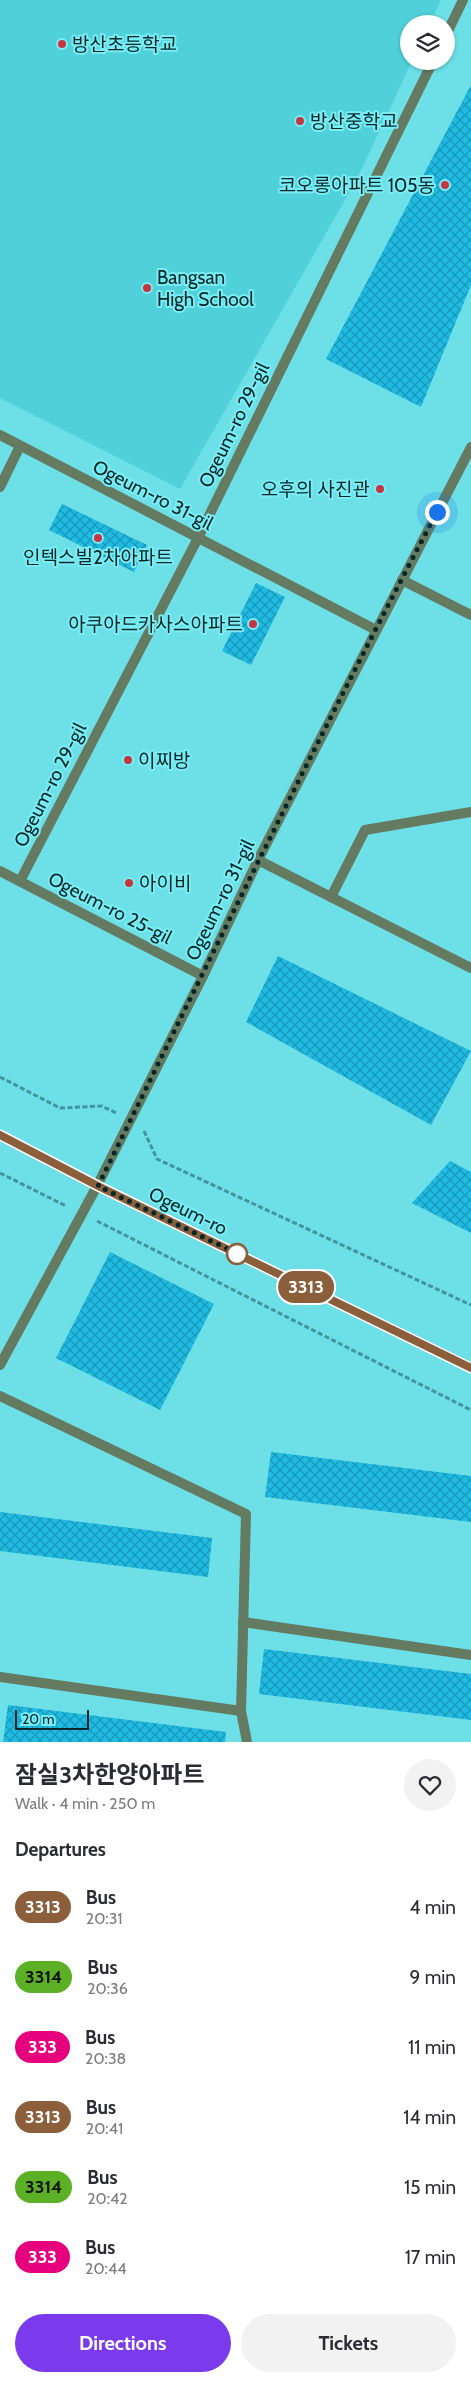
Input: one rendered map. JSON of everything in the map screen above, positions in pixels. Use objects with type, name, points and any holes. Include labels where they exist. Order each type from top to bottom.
[{"type":"main road","name":"Ogeum-ro","points":[[0,1135],[98,1186],[471,1368]]},
{"type":"street","points":[[455,16],[463,0]]},
{"type":"street","name":"Ogeum-ro 29-gil","points":[[20,881],[198,538],[429,70]]},
{"type":"street","name":"Ogeum-ro 31-gil","points":[[0,435],[376,630]]},
{"type":"street","points":[[0,487],[20,446]]},
{"type":"street","name":"Ogeum-ro 31-gil","points":[[0,1365],[98,1186],[203,976],[258,860],[471,447]]},
{"type":"street","points":[[402,580],[471,615]]},
{"type":"street","points":[[331,897],[365,830],[471,812]]},
{"type":"street","points":[[258,860],[471,968]]},
{"type":"street","name":"Ogeum-ro 25-gil","points":[[0,871],[203,976]]},
{"type":"street","points":[[0,1396],[246,1514],[241,1711],[247,1742]]},
{"type":"street","points":[[243,1622],[471,1655]]},
{"type":"street","points":[[0,1677],[241,1711]]},
{"type":"path","points":[[0,1077],[60,1108],[102,1106],[143,1128],[157,1159],[471,1305]]},
{"type":"path","points":[[0,1173],[471,1410]]},
{"type":"shaded area","name":"Bangsan High School","points":[[0,0],[441,0],[434,15],[400,15],[400,70],[408,70],[357,179],[180,489],[0,398]]},
{"type":"building","name":"코오롱아파트 105동","points":[[471,85],[471,285],[421,407],[326,359]]},
{"type":"building","name":"인텍스빌2차아파트","points":[[62,504],[147,545],[134,572],[49,530]]},
{"type":"building","name":"아쿠아드카사스아파트","points":[[256,583],[285,597],[251,665],[222,651]]},
{"type":"building","points":[[278,956],[471,1051],[431,1125],[246,1022]]},
{"type":"building","points":[[450,1161],[471,1172],[471,1233],[412,1203]]},
{"type":"building","points":[[110,1252],[214,1304],[160,1410],[56,1358]]},
{"type":"building","points":[[271,1452],[471,1476],[471,1522],[265,1497]]},
{"type":"building","points":[[0,1512],[212,1538],[208,1577],[0,1551]]},
{"type":"building","points":[[264,1649],[471,1674],[471,1720],[259,1694]]},
{"type":"building","points":[[8,1705],[226,1732],[225,1742],[3,1742]]},
{"type":"bus line","name":"3313","points":[[0,1135],[98,1186],[471,1368]]},
{"type":"place","name":"방산초등학교","points":[[62,44]]},
{"type":"place","name":"방산중학교","points":[[300,121]]},
{"type":"place","name":"코오롱아파트 105동","points":[[445,185]]},
{"type":"place","name":"Bangsan High School","points":[[147,288]]},
{"type":"place","name":"오후의 사진관","points":[[380,489]]},
{"type":"place","name":"인텍스빌2차아파트","points":[[98,538]]},
{"type":"place","name":"아쿠아드카사스아파트","points":[[253,624]]},
{"type":"place","name":"이찌방","points":[[128,760]]},
{"type":"place","name":"아이비","points":[[129,883]]},
{"type":"route","points":[[237,1254],[240,1255],[98,1186],[203,976],[258,860],[437,512]]}]
